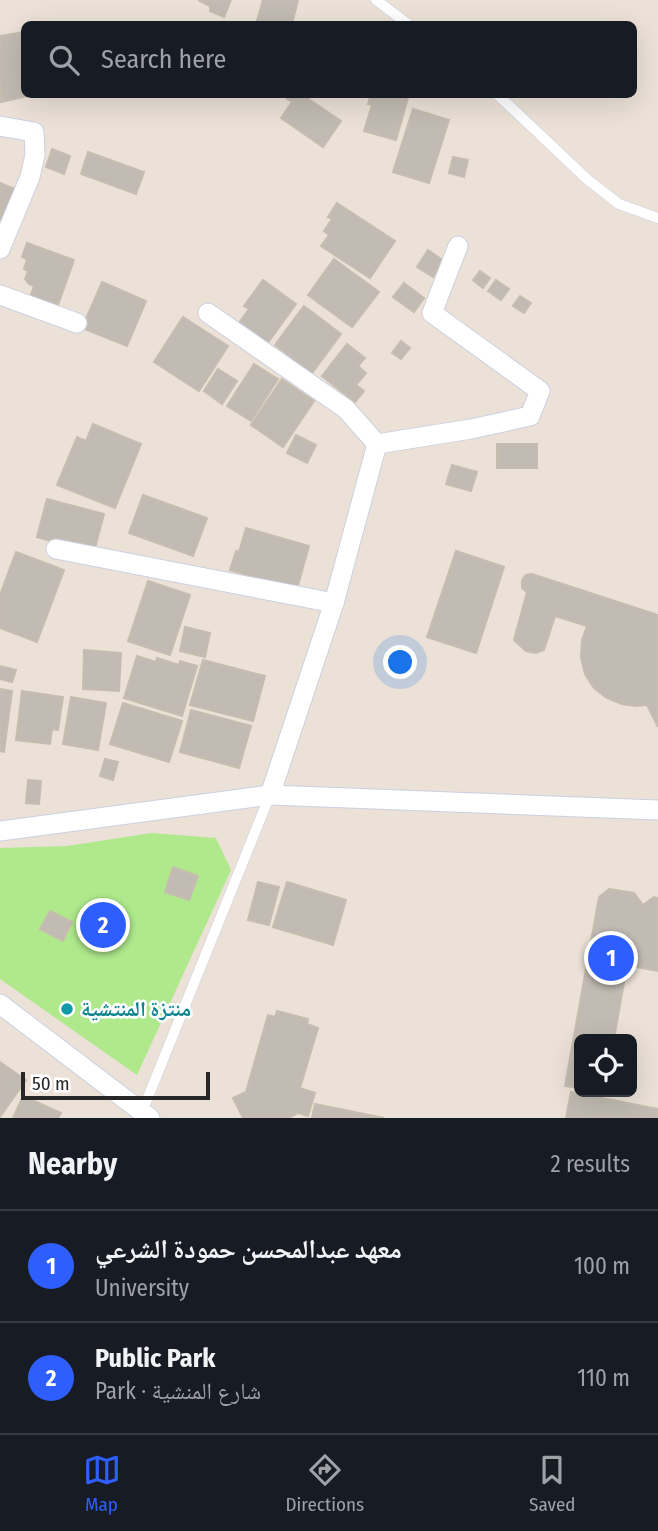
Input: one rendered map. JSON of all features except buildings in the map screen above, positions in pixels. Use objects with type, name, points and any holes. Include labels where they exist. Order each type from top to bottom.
[{"type":"street","points":[[0,127],[34,132],[35,155],[30,177],[0,250]]},
{"type":"street","points":[[377,444],[471,429],[530,416],[540,391],[432,313],[458,246]]},
{"type":"street","points":[[0,295],[77,323]]},
{"type":"street","points":[[208,313],[346,408],[377,444]]},
{"type":"street","points":[[270,795],[334,603],[377,444]]},
{"type":"street","points":[[56,549],[334,603]]},
{"type":"street","points":[[0,831],[270,795],[658,810]]},
{"type":"street","points":[[0,1004],[144,1116]]},
{"type":"lane","points":[[376,0],[404,21]]},
{"type":"lane","points":[[501,98],[608,196],[619,204],[658,218]]},
{"type":"lane","points":[[144,1116],[270,795]]},
{"type":"green space","points":[[152,833],[216,838],[231,870],[137,1075],[0,979],[0,848],[67,846]]},
{"type":"place","name":"Public Park","points":[[103,925]]},
{"type":"place","name":"معهد عبدالمحسن حمودة الشرعي","points":[[611,958]]},
{"type":"place","name":"منتزة المنتشية","points":[[67,1009]]}]
